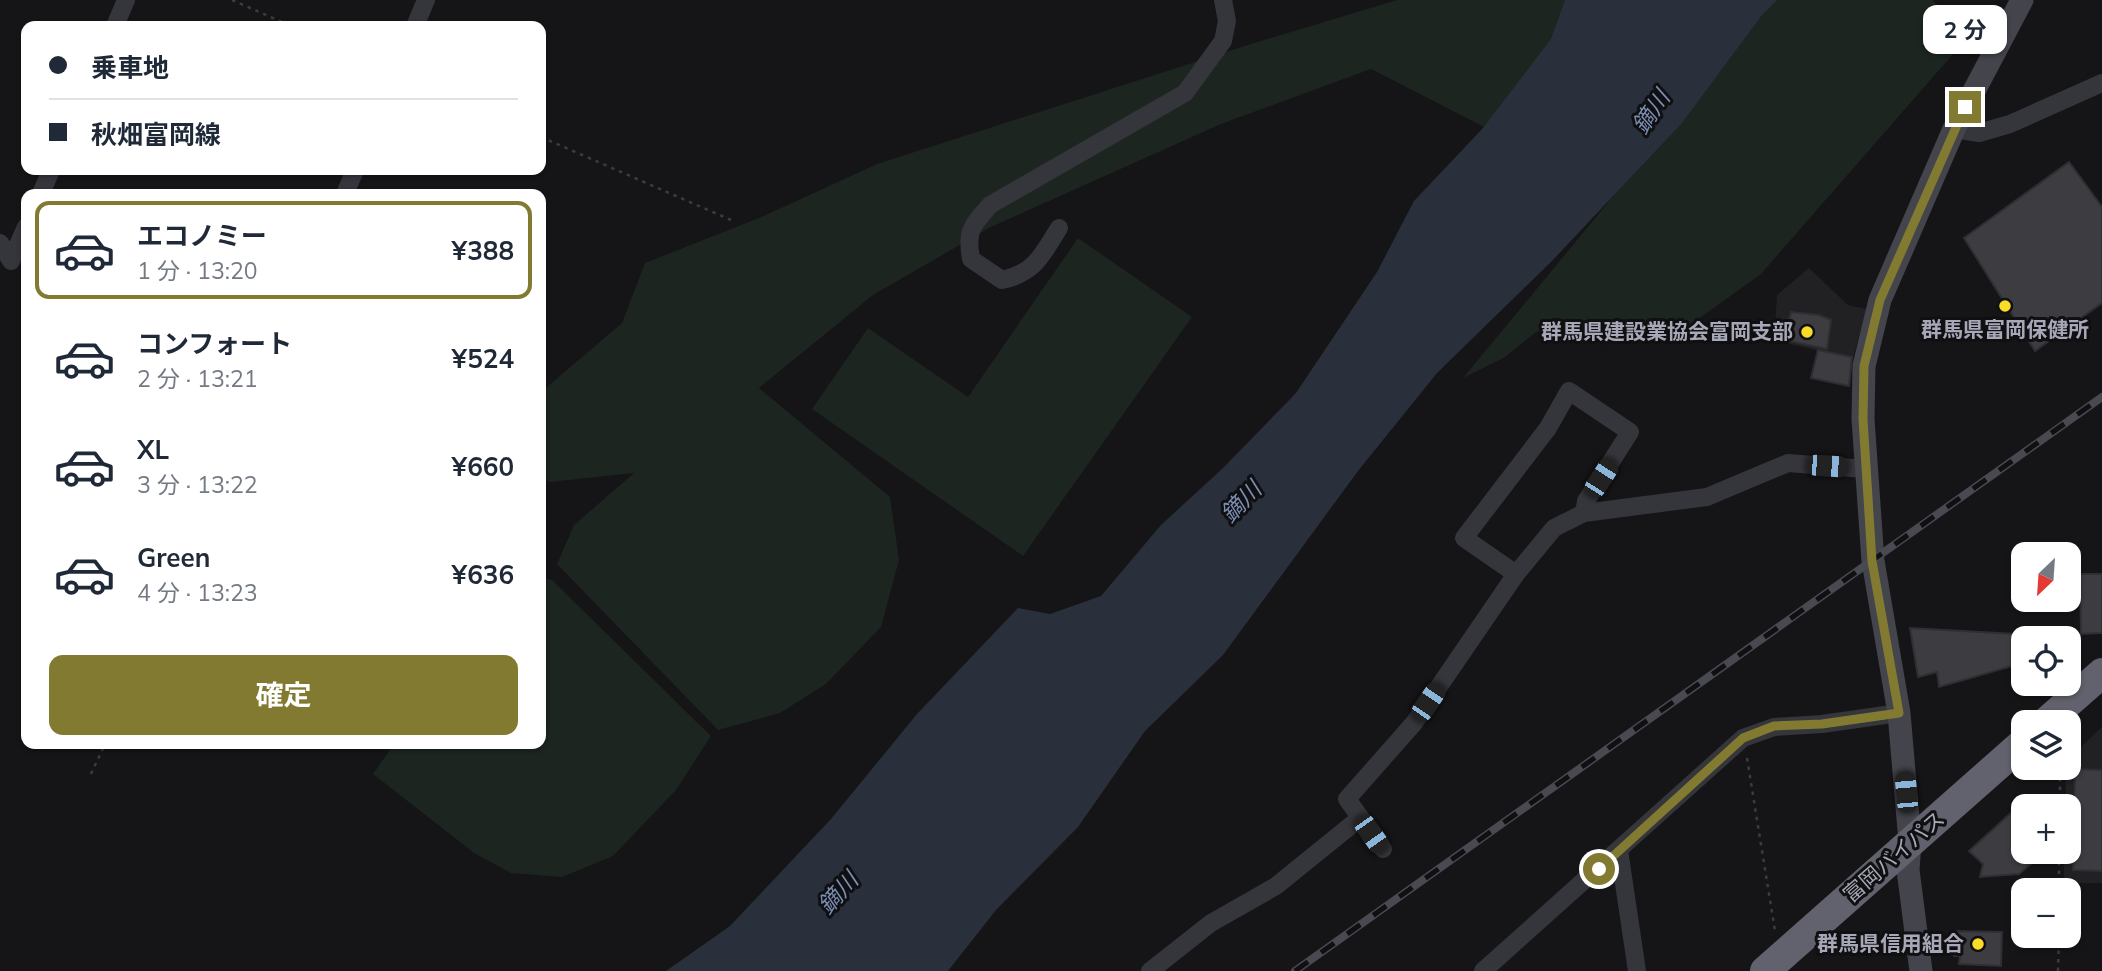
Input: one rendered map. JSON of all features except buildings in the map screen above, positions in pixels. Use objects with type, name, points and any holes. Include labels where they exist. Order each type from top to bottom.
[{"type":"highway","points":[[2060,710],[2102,673]]},
{"type":"highway","points":[[2081,717],[2102,699]]},
{"type":"highway","name":"富岡バイパス","points":[[1909,856],[2011,755]]},
{"type":"highway","name":"富岡バイパス","points":[[1782,965],[1909,856],[2011,777]]},
{"type":"main road","points":[[1921,971],[1909,856],[1899,713],[1872,561],[1866,469],[1864,366],[1880,300],[1954,128],[2022,0]]},
{"type":"street","points":[[117,21],[126,0]]},
{"type":"street","points":[[417,21],[426,0]]},
{"type":"street","points":[[1059,228],[1037,263],[1018,276],[1002,280],[971,259],[968,241],[971,227],[990,205],[1185,93],[1223,41],[1227,21],[1223,0]]},
{"type":"street","points":[[1954,128],[1979,133],[2010,124],[2102,83]]},
{"type":"street","points":[[0,243],[11,261],[21,238]]},
{"type":"street","points":[[1516,574],[1465,538],[1548,428],[1569,391],[1630,432],[1586,501],[1584,513]]},
{"type":"street","points":[[1382,849],[1346,799],[1414,723],[1516,574],[1554,528],[1584,513],[1707,497],[1788,463],[1866,469]]},
{"type":"street","points":[[1483,971],[1743,738],[1774,726],[1822,724],[1899,713]]},
{"type":"street","points":[[1150,971],[1211,923],[1276,886],[1360,818]]},
{"type":"street","points":[[1619,850],[1637,971]]},
{"type":"path","points":[[232,0],[280,21]]},
{"type":"path","points":[[546,139],[731,220]]},
{"type":"path","points":[[1743,738],[1782,965]]},
{"type":"path","points":[[91,774],[102,749]]},
{"type":"path","points":[[2058,971],[2059,948]]},
{"type":"shaded area","points":[[1397,0],[1933,0],[1961,45],[1761,274],[1669,340],[1570,324],[1536,332],[1505,357],[1463,378],[1615,194],[1371,69],[1221,124],[991,227],[873,295],[759,388],[890,497],[899,560],[881,627],[826,684],[780,713],[718,730],[557,564],[574,525],[634,473],[546,480],[546,388],[622,323],[645,263],[759,218],[877,164]]},
{"type":"shaded area","points":[[1078,238],[1192,317],[1023,556],[812,409],[868,328],[968,397]]},
{"type":"shaded area","points":[[1809,268],[1848,305],[1867,309],[1853,358],[1774,341],[1777,295]]},
{"type":"shaded area","points":[[546,579],[552,580],[711,736],[676,790],[613,856],[562,877],[511,873],[474,853],[373,774],[390,749],[546,749]]},
{"type":"shaded area","points":[[2102,727],[2102,883],[2081,883],[2081,878],[2064,878],[2064,864],[2081,864],[2081,794],[2066,794],[2065,780],[2081,780],[2081,747]]},
{"type":"water","name":"鏑川","points":[[1565,0],[1777,0],[1762,15],[1682,123],[1551,262],[1437,373],[1358,471],[1223,655],[1145,731],[1078,827],[996,910],[948,971],[666,971],[730,926],[831,819],[917,714],[1018,608],[1050,614],[1101,596],[1161,525],[1223,468],[1296,393],[1377,272],[1414,201],[1483,128],[1551,39]]},
{"type":"railway","points":[[1295,971],[2102,397]]},
{"type":"place","name":"群馬県富岡保健所","points":[[2005,306]]},
{"type":"place","name":"群馬県建設業協会富岡支部","points":[[1807,332]]},
{"type":"place","name":"群馬県信用組合","points":[[1978,944]]},
{"type":"route","points":[[1599,869],[1743,738],[1774,726],[1822,724],[1899,713],[1872,561],[1863,419],[1864,366],[1880,300],[1965,107]]}]
